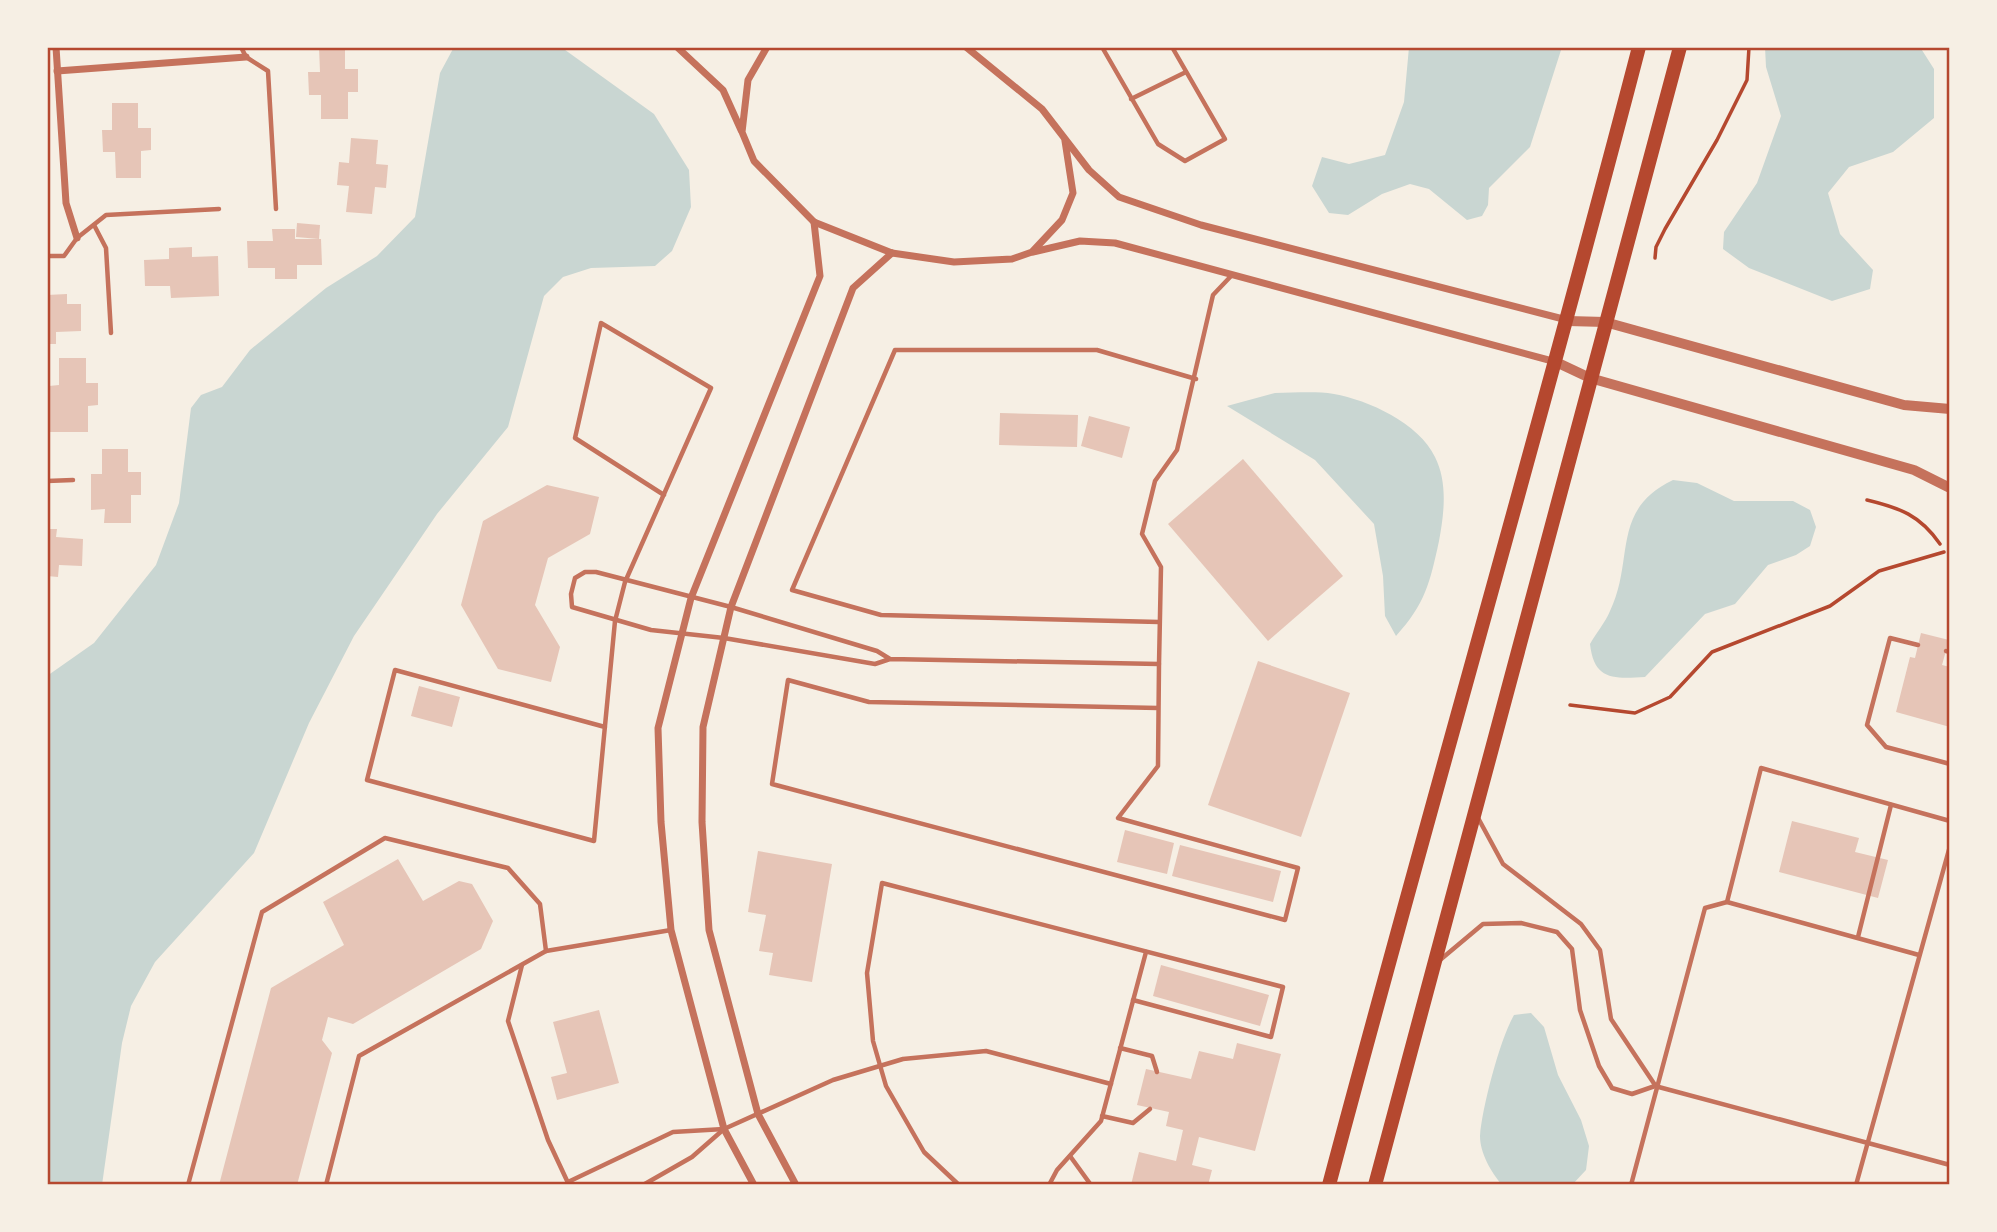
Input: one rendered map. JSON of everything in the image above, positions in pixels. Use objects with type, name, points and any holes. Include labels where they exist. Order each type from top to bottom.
[{"type":"main road","points":[[1329,1185],[1410,880],[1568,320],[1639,47]]},
{"type":"main road","points":[[1375,1185],[1680,47]]},
{"type":"street","points":[[56,47],[66,203],[77,238]]},
{"type":"street","points":[[677,47],[723,90],[754,161],[814,222],[892,253],[954,262],[1012,259],[1080,241],[1115,243],[1556,362],[1590,378],[1914,470],[1950,488]]},
{"type":"street","points":[[742,132],[748,80],[767,47]]},
{"type":"street","points":[[969,48],[1042,109],[1089,170],[1119,197],[1201,225],[1568,320],[1605,323],[1904,405],[1950,409]]},
{"type":"street","points":[[57,71],[246,57]]},
{"type":"street","points":[[1032,253],[1062,220],[1073,193],[1065,137]]},
{"type":"street","points":[[754,1185],[724,1129],[671,930],[661,822],[658,728],[691,598],[820,276],[814,222]]},
{"type":"street","points":[[796,1185],[758,1114],[709,930],[702,822],[703,727],[731,607],[853,288],[892,253]]},
{"type":"lane","points":[[241,47],[246,57],[268,71],[276,209]]},
{"type":"lane","points":[[1102,47],[1158,144],[1185,161],[1225,139],[1172,47]]},
{"type":"lane","points":[[1131,99],[1186,72]]},
{"type":"lane","points":[[47,256],[64,256],[77,238],[106,215],[219,209]]},
{"type":"lane","points":[[93,225],[106,248],[111,332]]},
{"type":"lane","points":[[1158,708],[869,702],[788,680],[772,784],[1285,919],[1298,868],[1118,818],[1158,766],[1161,567],[1142,534],[1155,481],[1177,450],[1196,379],[1213,295],[1233,273]]},
{"type":"lane","points":[[605,727],[395,670],[367,780],[594,841],[605,727],[615,621],[625,582],[664,495],[711,388],[601,323],[575,438],[664,495]]},
{"type":"lane","points":[[1159,622],[881,615],[792,590],[895,350],[1097,350],[1196,379]]},
{"type":"lane","points":[[47,481],[73,480]]},
{"type":"lane","points":[[890,659],[877,651],[731,607],[584,572],[575,578],[570,594],[572,607],[650,630],[724,638],[876,664],[890,659],[1159,664]]},
{"type":"lane","points":[[1918,645],[1890,638],[1867,725],[1886,747],[1950,764]]},
{"type":"lane","points":[[1727,902],[1761,768],[1950,821]]},
{"type":"lane","points":[[1858,937],[1891,806]]},
{"type":"lane","points":[[1475,813],[1503,864],[1581,924],[1600,950],[1611,1019],[1656,1086]]},
{"type":"lane","points":[[188,1185],[262,912],[385,838],[508,868],[540,904],[546,951]]},
{"type":"lane","points":[[1856,1185],[1950,846]]},
{"type":"lane","points":[[959,1185],[924,1152],[886,1086],[873,1041],[867,974],[882,883],[1283,987],[1270,1037],[1133,1000]]},
{"type":"lane","points":[[1631,1185],[1705,908],[1727,902],[1919,955]]},
{"type":"lane","points":[[1435,964],[1483,924],[1521,923],[1557,932],[1572,949],[1580,1010],[1600,1066],[1612,1088],[1632,1094],[1656,1086],[1950,1165]]},
{"type":"lane","points":[[326,1185],[359,1056],[546,951],[671,930]]},
{"type":"lane","points":[[1049,1185],[1102,1116],[1146,952]]},
{"type":"lane","points":[[522,965],[508,1021],[548,1140],[568,1183],[673,1132],[724,1129]]},
{"type":"lane","points":[[1120,1048],[1152,1056],[1157,1072]]},
{"type":"lane","points":[[643,1185],[692,1157],[724,1129],[833,1080],[903,1059],[986,1051],[1111,1084]]},
{"type":"lane","points":[[1102,1116],[1133,1123],[1150,1110]]},
{"type":"lane","points":[[1069,1156],[1091,1185]]},
{"type":"path","points":[[1655,258],[1665,229],[1717,140],[1747,80],[1749,47]]},
{"type":"path","points":[[1867,500],[1897,507],[1926,524],[1940,544]]},
{"type":"path","points":[[1570,705],[1635,713],[1670,697],[1712,652],[1830,606],[1879,571],[1944,552]]},
{"type":"shaded area","points":[[454,47],[561,47],[654,114],[689,170],[691,207],[672,251],[655,266],[591,268],[563,277],[544,296],[508,427],[437,514],[354,636],[309,723],[254,853],[155,962],[131,1006],[122,1043],[102,1185],[47,1185],[47,676],[94,643],[156,565],[179,503],[191,408],[201,395],[222,387],[250,350],[326,288],[377,256],[415,217],[440,73]]},
{"type":"shaded area","points":[[1409,47],[1562,47],[1530,147],[1489,188],[1488,205],[1482,216],[1467,220],[1429,189],[1410,184],[1382,194],[1348,215],[1329,213],[1312,186],[1322,157],[1349,164],[1385,155],[1404,102]]},
{"type":"shaded area","points":[[1765,47],[1920,47],[1934,69],[1934,118],[1893,152],[1849,167],[1828,193],[1840,234],[1873,270],[1870,289],[1832,301],[1749,268],[1723,249],[1724,232],[1757,183],[1781,116],[1766,67]]},
{"type":"shaded area","points":[[1275,393],[1327,393],[1377,408],[1417,434],[1435,457],[1442,477],[1443,509],[1433,569],[1414,614],[1396,636],[1385,616],[1383,576],[1374,524],[1315,460],[1227,406]]},
{"type":"shaded area","points":[[1673,480],[1697,483],[1734,501],[1793,501],[1810,510],[1816,527],[1810,546],[1796,555],[1768,565],[1735,604],[1705,614],[1645,677],[1623,678],[1607,675],[1596,665],[1590,644],[1608,615],[1617,592],[1632,521],[1640,506],[1653,492]]},
{"type":"shaded area","points":[[1531,1013],[1544,1027],[1558,1075],[1581,1120],[1589,1146],[1586,1170],[1572,1185],[1502,1185],[1490,1168],[1482,1149],[1480,1136],[1484,1109],[1503,1040],[1514,1015]]},
{"type":"building","points":[[319,47],[345,47],[345,69],[358,69],[358,92],[348,92],[348,119],[321,119],[321,95],[309,95],[308,72],[320,72]]},
{"type":"building","points":[[112,103],[138,103],[138,128],[151,128],[151,150],[141,151],[141,178],[116,178],[115,152],[103,152],[102,130],[112,130]]},
{"type":"building","points":[[351,138],[378,140],[376,164],[388,165],[386,188],[375,187],[372,214],[346,212],[349,186],[337,185],[339,162],[349,163]]},
{"type":"building","points":[[297,223],[320,225],[319,239],[296,237]]},
{"type":"building","points":[[272,229],[295,229],[295,239],[321,239],[322,265],[297,265],[297,279],[275,279],[275,268],[248,268],[247,241],[273,241]]},
{"type":"building","points":[[192,247],[192,257],[218,256],[219,296],[171,298],[170,286],[145,286],[144,260],[169,259],[169,248]]},
{"type":"building","points":[[67,294],[67,304],[81,304],[81,331],[56,332],[56,344],[47,344],[47,295]]},
{"type":"building","points":[[59,358],[86,358],[86,383],[98,383],[98,405],[88,406],[88,432],[50,432],[49,386],[59,385]]},
{"type":"building","points":[[1000,413],[1078,415],[1077,447],[999,445]]},
{"type":"building","points":[[1089,416],[1130,427],[1122,458],[1081,446]]},
{"type":"building","points":[[102,449],[128,449],[128,472],[141,472],[141,495],[131,495],[131,523],[104,523],[105,509],[91,510],[91,474],[102,474]]},
{"type":"building","points":[[1243,459],[1343,576],[1268,641],[1168,524]]},
{"type":"building","points":[[547,485],[599,497],[590,534],[548,558],[535,605],[560,647],[551,682],[498,669],[461,605],[483,521]]},
{"type":"building","points":[[47,529],[57,529],[56,537],[83,539],[82,566],[59,565],[58,577],[47,576]]},
{"type":"building","points":[[1921,633],[1949,640],[1942,665],[1950,667],[1950,727],[1896,712],[1910,657],[1915,658]]},
{"type":"building","points":[[1258,661],[1350,693],[1301,837],[1208,805]]},
{"type":"building","points":[[419,686],[460,697],[452,727],[411,716]]},
{"type":"building","points":[[1792,821],[1859,838],[1855,852],[1888,860],[1878,898],[1779,872]]},
{"type":"building","points":[[1125,830],[1174,843],[1167,874],[1117,862]]},
{"type":"building","points":[[1180,845],[1281,871],[1273,902],[1172,876]]},
{"type":"building","points":[[758,851],[832,864],[812,982],[769,975],[773,953],[759,951],[766,915],[748,912]]},
{"type":"building","points":[[398,859],[423,901],[459,881],[472,884],[493,921],[481,949],[353,1024],[328,1017],[322,1040],[332,1053],[297,1185],[219,1185],[271,988],[344,945],[323,902]]},
{"type":"building","points":[[1161,965],[1269,995],[1260,1026],[1153,996]]},
{"type":"building","points":[[599,1010],[619,1083],[557,1100],[551,1077],[567,1073],[553,1022]]},
{"type":"building","points":[[1237,1043],[1281,1054],[1255,1151],[1199,1137],[1192,1165],[1212,1170],[1208,1185],[1131,1185],[1139,1152],[1176,1161],[1183,1130],[1166,1126],[1169,1112],[1137,1105],[1146,1069],[1191,1079],[1199,1051],[1233,1059]]}]
